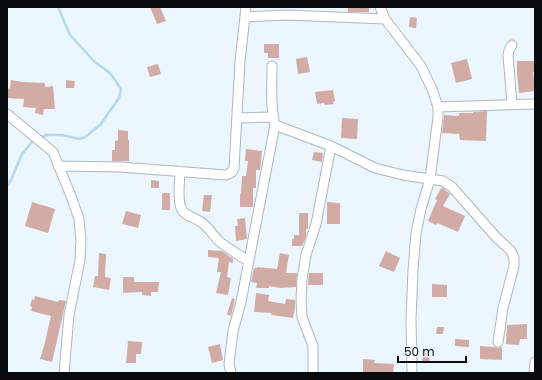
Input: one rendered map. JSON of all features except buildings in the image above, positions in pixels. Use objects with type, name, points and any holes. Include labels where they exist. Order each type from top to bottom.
[{"type":"street","points":[[58,166],[120,166],[226,175],[232,172],[234,168],[240,61],[246,7]]},
{"type":"street","points":[[380,7],[385,19],[421,66],[432,89],[438,107],[438,118],[430,179],[416,233],[411,319],[412,373]]},
{"type":"street","points":[[245,17],[286,15],[385,19]]},
{"type":"street","points":[[512,45],[508,55],[512,104]]},
{"type":"street","points":[[231,373],[229,364],[233,331],[241,302],[274,121],[272,66]]},
{"type":"street","points":[[438,107],[535,104]]},
{"type":"street","points":[[7,114],[53,152],[79,219],[81,241],[80,260],[69,315],[64,373]]},
{"type":"street","points":[[237,118],[274,121],[331,146],[375,168],[403,175],[442,181],[452,187],[496,237],[511,251],[514,258],[514,266],[503,308],[498,342]]},
{"type":"street","points":[[313,373],[313,346],[302,317],[300,301],[306,255],[316,224],[331,146]]},
{"type":"street","points":[[180,171],[179,197],[180,206],[184,213],[206,225],[220,242],[248,262]]},
{"type":"street","points":[[534,373],[535,362]]},
{"type":"waterway","points":[[43,136],[62,135],[80,139],[85,137],[100,125],[119,98],[121,89],[110,73],[94,61],[70,35],[58,7]]},
{"type":"waterway","points":[[7,186],[22,154],[32,142]]}]
